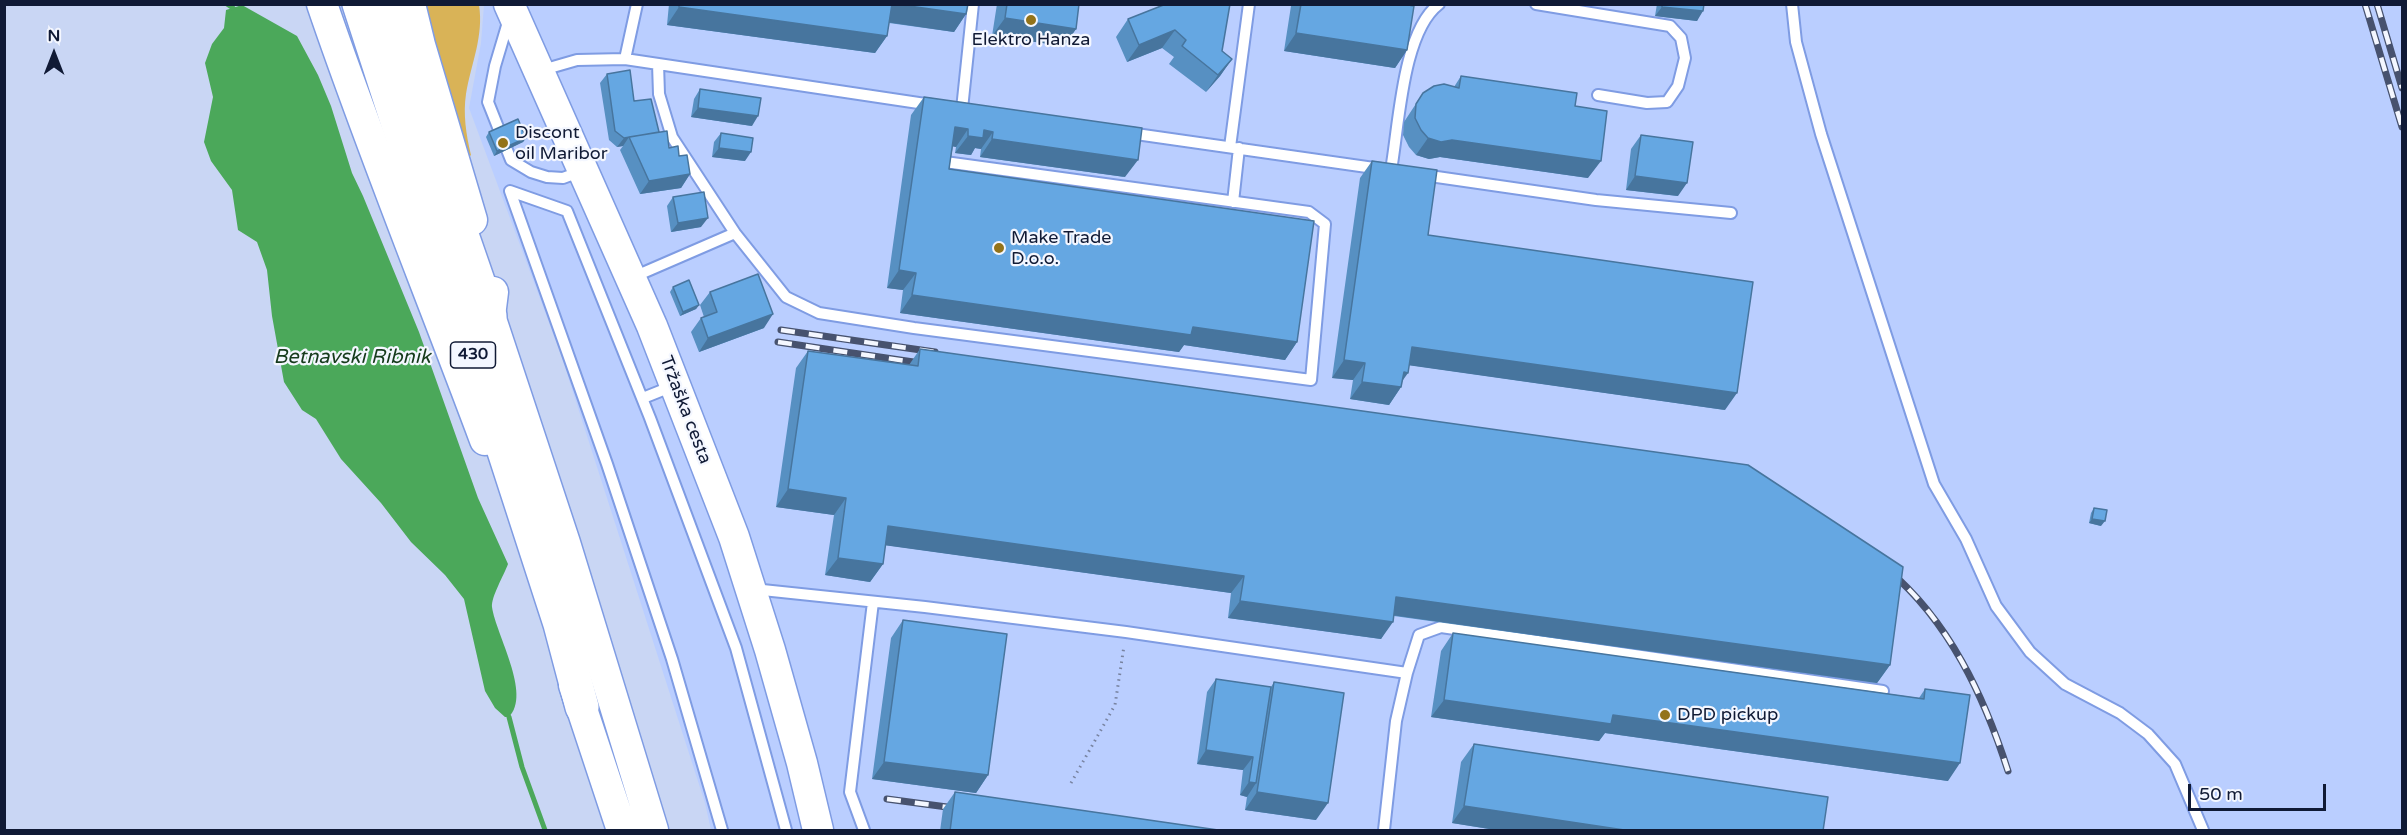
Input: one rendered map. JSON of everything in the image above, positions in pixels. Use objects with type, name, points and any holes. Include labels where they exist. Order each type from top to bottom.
[{"type":"highway","name":"430","points":[[359,4],[557,613],[582,707]]},
{"type":"highway","name":"430","points":[[385,4],[490,316]]},
{"type":"main road","points":[[322,4],[382,173],[438,313],[483,436],[540,603],[582,707]]},
{"type":"main road","points":[[410,4],[420,45],[493,285],[490,316]]},
{"type":"main road","name":"Tržaška cesta","points":[[510,7],[631,278],[676,385],[734,537],[798,752],[818,831]]},
{"type":"main road","name":"430","points":[[490,316],[565,543],[653,831]]},
{"type":"main road","name":"430","points":[[582,707],[622,831]]},
{"type":"lane","points":[[625,59],[638,4]]},
{"type":"lane","points":[[950,108],[973,4]]},
{"type":"lane","points":[[1233,202],[1234,148],[1249,4]]},
{"type":"lane","points":[[1402,172],[1404,82],[1419,29],[1430,11],[1439,4]]},
{"type":"lane","points":[[1536,4],[1670,26],[1682,38],[1685,58],[1678,86],[1667,102],[1647,104],[1598,95]]},
{"type":"lane","points":[[1792,4],[1796,42],[1821,134],[1934,484],[1966,539],[1996,606],[2030,652],[2065,684],[2120,713],[2148,734],[2175,764],[2204,831]]},
{"type":"lane","points":[[510,7],[495,66],[489,102],[511,160],[531,172],[547,177],[564,178],[584,171]]},
{"type":"lane","points":[[539,71],[577,60],[625,59],[973,111]]},
{"type":"lane","points":[[658,64],[659,94],[672,137],[735,233],[786,297],[819,313],[914,328],[1311,380],[1325,224],[1309,212],[945,162]]},
{"type":"lane","points":[[1114,131],[1596,200],[1731,213]]},
{"type":"lane","points":[[722,831],[672,659],[510,191],[567,211],[643,398],[736,648],[786,831]]},
{"type":"lane","points":[[631,278],[735,233]]},
{"type":"lane","points":[[643,398],[676,385]]},
{"type":"lane","points":[[750,589],[1126,632],[1407,673]]},
{"type":"lane","points":[[864,831],[850,792],[873,602]]},
{"type":"lane","points":[[1384,831],[1396,722],[1407,673],[1419,635],[1441,627],[1883,691]]},
{"type":"path","points":[[1071,783],[1115,705],[1126,632]]},
{"type":"shaded area","points":[[422,5],[479,5],[480,28],[465,102],[471,155],[468,158]]},
{"type":"shaded area","points":[[484,5],[2402,5],[2402,830],[711,830],[705,803],[561,355],[469,108],[481,43]]},
{"type":"water","name":"Betnavski Ribnik","points":[[242,5],[297,36],[318,75],[331,106],[352,173],[419,332],[478,498],[508,564],[492,607],[515,679],[517,694],[515,707],[509,717],[505,717],[495,708],[485,691],[464,599],[445,575],[411,542],[381,503],[341,459],[316,419],[302,410],[284,382],[272,316],[267,270],[257,242],[238,230],[232,190],[211,161],[204,142],[213,97],[205,63],[212,44],[224,28],[226,10]]},
{"type":"building","points":[[679,4],[892,4],[887,36],[679,7]]},
{"type":"building","points":[[895,4],[968,4],[966,14]]},
{"type":"building","points":[[1007,4],[1079,4],[1076,29],[1005,18]]},
{"type":"building","points":[[1166,4],[1230,4],[1222,51],[1232,59],[1218,75],[1182,46],[1186,40],[1175,30],[1139,45],[1128,19]]},
{"type":"building","points":[[1301,4],[1414,6],[1407,50],[1296,33]]},
{"type":"building","points":[[1662,4],[1704,4],[1703,11],[1662,7]]},
{"type":"building","points":[[630,70],[634,101],[651,99],[659,132],[624,138],[615,131],[607,74]]},
{"type":"building","points":[[1461,76],[1577,93],[1575,106],[1607,111],[1601,161],[1452,140],[1441,142],[1428,138],[1415,118],[1416,104],[1423,93],[1434,86],[1444,84],[1459,88]]},
{"type":"building","points":[[700,89],[761,98],[758,116],[698,108]]},
{"type":"building","points":[[924,97],[1142,128],[1138,160],[992,139],[993,132],[984,130],[983,138],[968,136],[968,129],[955,127],[949,169],[1314,221],[1297,342],[1193,327],[1191,335],[912,295],[916,273],[899,270]]},
{"type":"building","points":[[518,119],[526,138],[497,151],[489,132]]},
{"type":"building","points":[[667,131],[669,148],[678,146],[679,156],[687,155],[690,174],[649,181],[629,137]]},
{"type":"building","points":[[721,133],[753,138],[751,152],[719,148]]},
{"type":"building","points":[[1641,135],[1693,142],[1687,183],[1635,176]]},
{"type":"building","points":[[1372,161],[1437,170],[1428,235],[1753,282],[1737,393],[1412,347],[1408,373],[1404,372],[1401,387],[1362,382],[1365,363],[1344,360]]},
{"type":"building","points":[[704,192],[708,218],[678,223],[673,197]]},
{"type":"building","points":[[758,274],[773,314],[708,338],[701,318],[717,312],[710,292]]},
{"type":"building","points":[[689,280],[699,305],[683,312],[673,287]]},
{"type":"building","points":[[920,349],[1748,465],[1903,567],[1890,665],[1396,597],[1393,622],[1240,601],[1244,576],[888,526],[883,564],[838,558],[846,498],[788,489],[808,351],[918,366]]},
{"type":"building","points":[[2094,508],[2107,510],[2105,521],[2092,519]]},
{"type":"building","points":[[903,620],[1007,634],[988,775],[884,762]]},
{"type":"building","name":"DPD pickup","points":[[1453,633],[1924,699],[1925,689],[1970,695],[1960,763],[1613,715],[1611,724],[1444,700]]},
{"type":"building","points":[[1216,679],[1271,687],[1256,783],[1249,782],[1253,757],[1206,750]]},
{"type":"building","points":[[1274,682],[1344,693],[1328,803],[1257,792]]},
{"type":"building","points":[[1474,744],[1828,797],[1823,831],[1631,831],[1464,806]]},
{"type":"building","points":[[955,792],[1225,831],[950,831]]},
{"type":"waterway","points":[[227,4],[233,8]]},
{"type":"waterway","points":[[509,717],[522,767],[545,830]]},
{"type":"railway","points":[[2365,4],[2402,127]]},
{"type":"railway","points":[[2377,4],[2402,88]]},
{"type":"railway","points":[[781,330],[935,352]]},
{"type":"railway","points":[[778,342],[927,364]]},
{"type":"railway","points":[[1888,570],[1929,612],[1962,662],[1988,715],[2008,771]]},
{"type":"railway","points":[[887,799],[962,809]]},
{"type":"place","name":"Elektro Hanza","points":[[1031,20]]},
{"type":"place","name":"Discont oil Maribor","points":[[503,143]]},
{"type":"place","name":"Make Trade D.o.o.","points":[[999,248]]},
{"type":"place","name":"DPD pickup","points":[[1665,715]]}]
